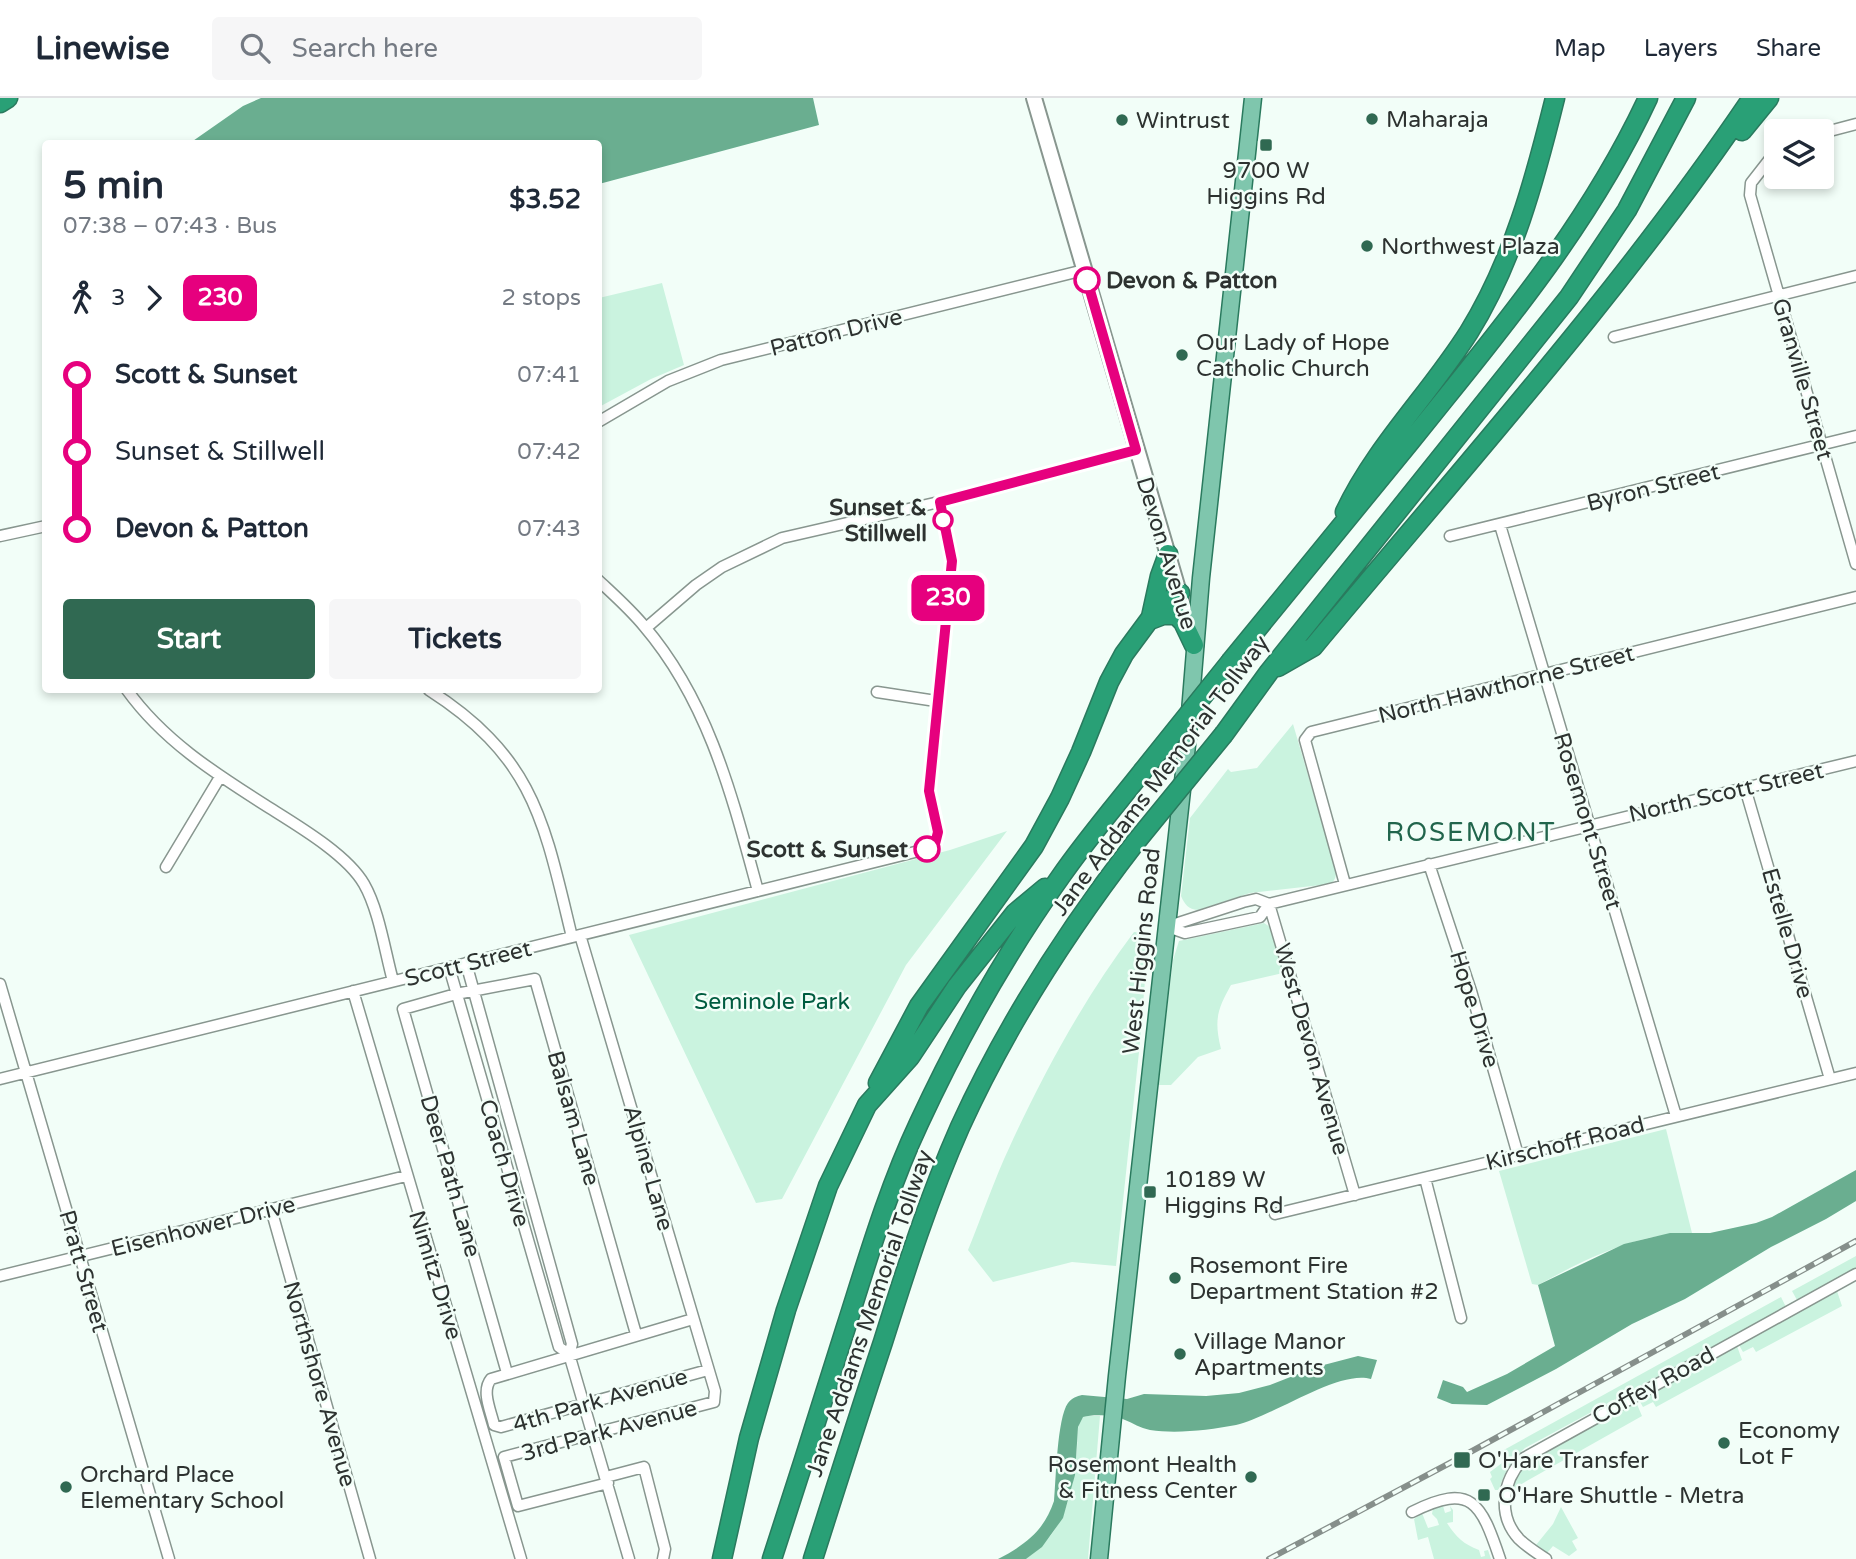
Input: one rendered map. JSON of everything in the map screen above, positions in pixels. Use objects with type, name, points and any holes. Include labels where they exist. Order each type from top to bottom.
[{"type":"highway","points":[[0,103],[8,98]]},
{"type":"highway","points":[[1530,191],[1533,147],[1544,98]]},
{"type":"highway","points":[[1335,535],[1359,482],[1450,360],[1487,300],[1505,262],[1530,191],[1555,98]]},
{"type":"highway","name":"Jane Addams Memorial Tollway","points":[[772,1559],[874,1239],[918,1125],[955,1048],[993,979],[1062,875],[1142,772],[1535,286],[1618,155],[1648,98]]},
{"type":"highway","name":"Jane Addams Memorial Tollway","points":[[813,1559],[914,1245],[960,1128],[986,1072],[1032,991],[1082,915],[1135,843],[1569,297],[1626,209],[1686,98]]},
{"type":"highway","points":[[1269,673],[1313,647],[1592,312],[1704,167],[1752,98]]},
{"type":"highway","points":[[1704,167],[1731,144],[1769,98]]},
{"type":"highway","points":[[1150,620],[1168,554]]},
{"type":"highway","points":[[867,1105],[919,1006],[1034,846],[1060,798],[1108,682],[1124,654],[1158,608],[1180,593]]},
{"type":"highway","points":[[1150,620],[1163,615],[1176,615],[1183,622],[1194,645]]},
{"type":"highway","name":"Jane Addams Memorial Tollway","points":[[722,1559],[749,1438],[786,1310],[828,1186],[867,1105],[910,1057],[957,986],[1015,913],[1062,875]]},
{"type":"main road","name":"Devon Avenue","points":[[1034,98],[1194,645]]},
{"type":"main road","name":"West Higgins Road","points":[[1099,1559],[1188,736],[1200,583],[1253,98]]},
{"type":"main road","points":[[1180,593],[1200,583]]},
{"type":"street","points":[[1834,130],[1856,124]]},
{"type":"street","name":"Granville Street","points":[[1764,167],[1751,183],[1750,195],[1856,564]]},
{"type":"street","name":"Patton Drive","points":[[602,420],[668,381],[721,360],[1084,270]]},
{"type":"street","points":[[1614,337],[1856,276]]},
{"type":"street","name":"Byron Street","points":[[1450,536],[1856,436]]},
{"type":"street","points":[[646,628],[696,585],[722,568],[782,538],[940,502],[1136,450]]},
{"type":"street","points":[[877,692],[936,701],[952,561],[940,502]]},
{"type":"street","name":"Rosemont Street","points":[[1500,525],[1676,1116]]},
{"type":"street","points":[[0,536],[42,527]]},
{"type":"street","points":[[602,584],[646,628],[672,664],[715,745],[732,795],[758,891]]},
{"type":"street","name":"North Hawthorne Street","points":[[1345,884],[1305,740],[1311,732],[1856,597]]},
{"type":"street","points":[[130,693],[180,747],[220,777],[312,835],[358,874],[375,912],[393,981]]},
{"type":"street","name":"Alpine Lane","points":[[433,693],[477,724],[514,766],[538,808],[715,1391],[714,1402]]},
{"type":"street","name":"Scott Street","points":[[0,1079],[927,849],[935,844],[938,832],[929,791],[936,701]]},
{"type":"street","name":"North Scott Street","points":[[1166,927],[1255,899],[1269,904],[1856,761]]},
{"type":"street","points":[[166,867],[220,777]]},
{"type":"street","name":"Estelle Drive","points":[[1745,788],[1830,1079]]},
{"type":"street","name":"Hope Drive","points":[[1429,864],[1471,991],[1518,1155]]},
{"type":"street","name":"North Scott Street","points":[[1166,927],[1185,933],[1208,930],[1260,917],[1269,904]]},
{"type":"street","name":"West Devon Avenue","points":[[1269,904],[1355,1195]]},
{"type":"street","name":"Coach Drive","points":[[466,963],[572,1344],[569,1354],[629,1559]]},
{"type":"street","name":"Coach Drive","points":[[449,967],[559,1347],[569,1354]]},
{"type":"street","name":"Balsam Lane","points":[[456,994],[535,979],[636,1334]]},
{"type":"street","name":"Pratt Street","points":[[0,984],[169,1559]]},
{"type":"street","name":"Nimitz Drive","points":[[353,991],[521,1559]]},
{"type":"street","name":"Deer Path Lane","points":[[456,994],[403,1009],[508,1373]]},
{"type":"street","name":"Kirschoff Road","points":[[1275,1214],[1856,1073]]},
{"type":"street","name":"Eisenhower Drive","points":[[0,1276],[406,1176]]},
{"type":"street","points":[[1425,1178],[1461,1318]]},
{"type":"street","name":"Northshore Avenue","points":[[271,1209],[370,1559]]},
{"type":"street","name":"Coffey Road","points":[[1546,1559],[1518,1538],[1506,1519],[1507,1485],[1524,1458],[1856,1274]]},
{"type":"street","points":[[508,1373],[693,1319]]},
{"type":"street","name":"4th Park Avenue","points":[[508,1373],[487,1382],[485,1390],[494,1425],[497,1427],[708,1370]]},
{"type":"street","name":"3rd Park Avenue","points":[[607,1480],[518,1506],[504,1457],[714,1402]]},
{"type":"street","points":[[607,1480],[645,1467],[665,1549],[663,1559]]},
{"type":"street","points":[[1412,1512],[1445,1498],[1465,1499],[1478,1509],[1488,1524],[1500,1559]]},
{"type":"green space","points":[[662,283],[684,365],[602,405],[602,297]]},
{"type":"green space","points":[[1293,724],[1336,872],[1335,878],[1330,884],[1250,893],[1198,910],[1189,908],[1181,896],[1190,818],[1228,769],[1231,772],[1257,768]]},
{"type":"green space","name":"Seminole Park","points":[[1007,831],[906,965],[782,1199],[756,1203],[629,935],[950,850]]},
{"type":"green space","points":[[1264,923],[1270,927],[1283,973],[1231,985],[1218,1016],[1221,1049],[1198,1057],[1171,1085],[1158,1085],[1173,960],[1179,941]]},
{"type":"green space","points":[[1134,932],[1149,933],[1116,1266],[1072,1262],[993,1282],[968,1250],[993,1185],[1023,1118],[1066,1036]]},
{"type":"green space","points":[[1666,1129],[1692,1233],[1651,1237],[1612,1249],[1538,1285],[1532,1284],[1499,1171]]},
{"type":"green space","points":[[1856,1256],[1856,1268],[1797,1300],[1792,1291]]},
{"type":"green space","points":[[1837,1291],[1842,1306],[1756,1352],[1753,1347],[1743,1352],[1739,1345]]},
{"type":"green space","points":[[1781,1297],[1786,1307],[1525,1448],[1509,1467],[1499,1490],[1495,1490],[1490,1472],[1506,1460],[1502,1451]]},
{"type":"green space","points":[[1737,1346],[1742,1360],[1656,1407],[1653,1402],[1643,1407],[1639,1400]]},
{"type":"green space","points":[[1636,1402],[1642,1416],[1518,1486],[1516,1490],[1512,1488],[1519,1471],[1530,1460]]},
{"type":"green space","points":[[1100,1416],[1088,1559],[1026,1559],[1050,1536],[1065,1511],[1073,1482],[1079,1424],[1082,1417]]},
{"type":"green space","points":[[1443,1506],[1445,1513],[1451,1511],[1450,1506],[1453,1510],[1453,1522],[1447,1523],[1457,1536],[1479,1550],[1481,1557],[1485,1556],[1484,1551],[1488,1550],[1491,1559],[1434,1559],[1428,1537],[1418,1540],[1414,1519],[1422,1513],[1428,1528],[1439,1525],[1432,1514],[1433,1508]]},
{"type":"green space","points":[[1561,1507],[1578,1538],[1572,1541],[1577,1550],[1569,1556],[1553,1546],[1547,1553],[1536,1545],[1553,1524]]},
{"type":"shaded area","points":[[261,98],[813,98],[819,125],[602,183],[602,140],[194,140],[243,106]]},
{"type":"shaded area","points":[[1856,1170],[1856,1201],[1771,1247],[1685,1299],[1632,1324],[1556,1369],[1487,1405],[1452,1404],[1437,1398],[1443,1380],[1463,1387],[1467,1392],[1507,1374],[1555,1346],[1538,1285],[1624,1244],[1670,1233],[1710,1233],[1756,1223],[1772,1217]]},
{"type":"shaded area","points":[[1358,1356],[1377,1360],[1371,1379],[1341,1381],[1236,1425],[1171,1432],[1146,1429],[1115,1417],[1083,1417],[1078,1427],[1075,1475],[1063,1518],[1042,1547],[1026,1559],[998,1559],[1032,1536],[1050,1512],[1054,1501],[1061,1422],[1068,1403],[1075,1397],[1082,1395],[1127,1399],[1144,1394],[1206,1396],[1239,1393]]},
{"type":"railway","points":[[1269,1559],[1856,1241]]},
{"type":"bus line","name":"230","points":[[927,849],[935,844],[938,832],[929,791],[952,561],[940,502],[1136,450],[1087,280]]},
{"type":"place","name":"Maharaja","points":[[1372,119]]},
{"type":"place","name":"Wintrust","points":[[1122,120]]},
{"type":"place","name":"9700 W Higgins Rd","points":[[1266,145]]},
{"type":"place","name":"Northwest Plaza","points":[[1367,246]]},
{"type":"place","name":"Devon & Patton","points":[[1087,280]]},
{"type":"place","name":"Our Lady of Hope Catholic Church","points":[[1182,355]]},
{"type":"place","name":"Sunset & Stillwell","points":[[943,520]]},
{"type":"place","name":"Scott & Sunset","points":[[927,849]]},
{"type":"place","name":"10189 W Higgins Rd","points":[[1150,1192]]},
{"type":"place","name":"Rosemont Fire Department Station #2","points":[[1175,1278]]},
{"type":"place","name":"Village Manor Apartments","points":[[1180,1354]]},
{"type":"place","name":"Economy Lot F","points":[[1724,1443]]},
{"type":"place","name":"O'Hare Transfer","points":[[1462,1460]]},
{"type":"place","name":"Rosemont Health & Fitness Center","points":[[1251,1477]]},
{"type":"place","name":"Orchard Place Elementary School","points":[[66,1487]]},
{"type":"place","name":"O'Hare Shuttle - Metra","points":[[1484,1495]]},
{"type":"district","name":"ROSEMONT","points":[[1471,832]]}]
